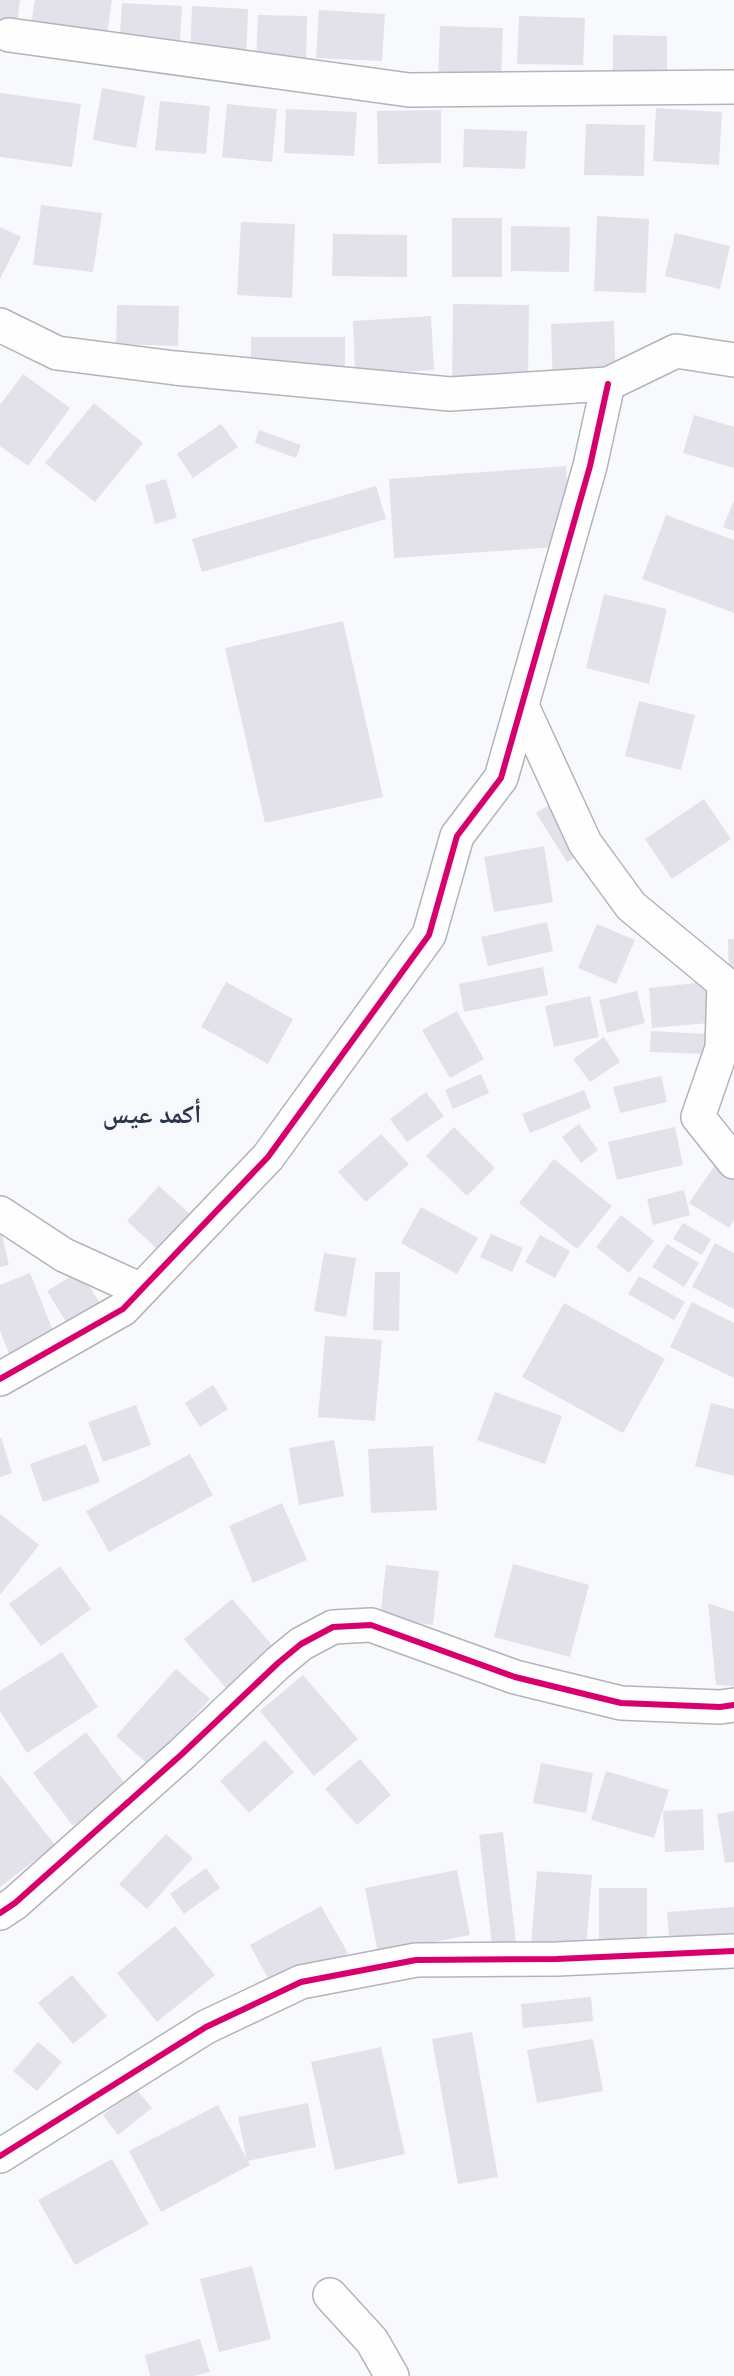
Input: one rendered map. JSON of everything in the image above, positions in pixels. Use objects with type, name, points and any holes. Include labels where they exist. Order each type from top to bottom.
[{"type":"street","points":[[9,35],[409,90],[734,87]]},
{"type":"street","points":[[0,325],[57,353],[175,368],[450,394],[608,384],[676,351],[734,360]]},
{"type":"street","points":[[0,1379],[123,1308],[141,1290],[268,1157],[429,935],[457,836],[501,778],[590,466],[608,384]]},
{"type":"street","points":[[522,706],[585,843],[598,861],[631,906],[724,983],[722,1048],[698,1117],[734,1162]]},
{"type":"street","points":[[0,1213],[64,1255],[141,1290]]},
{"type":"street","points":[[0,1913],[15,1903],[182,1754],[278,1663],[301,1644],[333,1627],[371,1626],[515,1677],[621,1703],[720,1707],[734,1705]]},
{"type":"street","points":[[0,2156],[206,2027],[301,1983],[416,1960],[557,1959],[734,1951]]},
{"type":"street","points":[[330,2295],[372,2341],[392,2376]]},
{"type":"building","points":[[0,0],[20,0],[16,32],[0,30]]},
{"type":"building","points":[[35,0],[112,0],[105,49],[29,39]]},
{"type":"building","points":[[122,3],[182,6],[179,55],[119,51]]},
{"type":"building","points":[[192,6],[248,9],[246,62],[190,59]]},
{"type":"building","points":[[319,10],[385,14],[382,61],[316,58]]},
{"type":"building","points":[[258,15],[307,16],[306,65],[256,64]]},
{"type":"building","points":[[519,16],[585,18],[583,65],[517,64]]},
{"type":"building","points":[[440,26],[503,28],[501,84],[438,82]]},
{"type":"building","points":[[613,35],[667,36],[667,81],[613,81]]},
{"type":"building","points":[[102,88],[145,96],[136,148],[93,140]]},
{"type":"building","points":[[0,93],[81,104],[72,167],[0,157]]},
{"type":"building","points":[[160,101],[210,106],[206,154],[155,150]]},
{"type":"building","points":[[227,104],[277,109],[272,162],[222,157]]},
{"type":"building","points":[[656,108],[722,112],[719,165],[653,161]]},
{"type":"building","points":[[286,109],[357,112],[354,156],[284,153]]},
{"type":"building","points":[[441,110],[441,163],[378,164],[377,111]]},
{"type":"building","points":[[586,124],[645,125],[644,176],[584,175]]},
{"type":"building","points":[[464,129],[527,131],[525,169],[463,167]]},
{"type":"building","points":[[41,205],[102,213],[93,272],[33,265]]},
{"type":"building","points":[[597,216],[649,219],[646,293],[594,291]]},
{"type":"building","points":[[452,218],[502,218],[502,277],[452,277]]},
{"type":"building","points":[[241,222],[295,224],[292,298],[237,295]]},
{"type":"building","points":[[511,226],[570,227],[569,272],[511,271]]},
{"type":"building","points":[[0,227],[21,237],[0,279]]},
{"type":"building","points":[[675,233],[730,246],[720,289],[665,276]]},
{"type":"building","points":[[333,234],[407,235],[407,277],[332,276]]},
{"type":"building","points":[[453,304],[529,305],[528,381],[452,381]]},
{"type":"building","points":[[117,305],[179,306],[178,346],[116,344]]},
{"type":"building","points":[[431,316],[434,370],[355,375],[353,321]]},
{"type":"building","points":[[614,321],[616,389],[553,392],[551,324]]},
{"type":"building","points":[[251,337],[345,337],[345,371],[251,370]]},
{"type":"building","points":[[23,374],[70,408],[28,466],[0,446],[0,405]]},
{"type":"building","points":[[94,403],[143,443],[95,502],[45,463]]},
{"type":"building","points":[[694,415],[734,427],[734,468],[683,453]]},
{"type":"building","points":[[221,424],[238,447],[193,478],[177,454]]},
{"type":"building","points":[[259,430],[301,445],[296,458],[255,443]]},
{"type":"building","points":[[566,466],[572,546],[394,558],[389,479]]},
{"type":"building","points":[[166,479],[177,518],[155,524],[145,485]]},
{"type":"building","points":[[376,486],[386,519],[202,572],[192,539]]},
{"type":"building","points":[[734,500],[734,531],[723,527]]},
{"type":"building","points":[[666,515],[734,540],[734,613],[642,579]]},
{"type":"building","points":[[604,594],[667,609],[649,684],[586,668]]},
{"type":"building","points":[[343,621],[383,797],[265,823],[225,648]]},
{"type":"building","points":[[639,701],[695,715],[681,770],[625,756]]},
{"type":"building","points":[[704,799],[731,839],[672,879],[645,839]]},
{"type":"building","points":[[554,802],[584,852],[567,862],[536,813]]},
{"type":"building","points":[[544,846],[553,902],[494,912],[484,857]]},
{"type":"building","points":[[547,922],[553,951],[488,966],[481,937]]},
{"type":"building","points":[[597,924],[635,940],[616,984],[578,968]]},
{"type":"building","points":[[728,939],[734,939],[734,980],[729,980]]},
{"type":"building","points":[[543,967],[548,995],[464,1012],[459,984]]},
{"type":"building","points":[[226,982],[293,1019],[268,1064],[201,1027]]},
{"type":"building","points":[[705,982],[709,1023],[652,1028],[649,988]]},
{"type":"building","points":[[637,991],[645,1023],[607,1033],[599,1000]]},
{"type":"building","points":[[590,996],[599,1037],[554,1047],[545,1006]]},
{"type":"building","points":[[457,1011],[484,1059],[450,1078],[422,1030]]},
{"type":"building","points":[[651,1031],[707,1034],[706,1054],[650,1052]]},
{"type":"building","points":[[604,1037],[620,1062],[590,1082],[573,1059]]},
{"type":"building","points":[[481,1074],[489,1093],[453,1109],[445,1090]]},
{"type":"building","points":[[661,1076],[667,1102],[620,1113],[613,1087]]},
{"type":"building","points":[[584,1090],[591,1108],[530,1133],[522,1114]]},
{"type":"building","points":[[426,1092],[444,1116],[407,1142],[390,1119]]},
{"type":"building","points":[[579,1124],[598,1150],[581,1163],[562,1137]]},
{"type":"building","points":[[454,1127],[495,1168],[467,1196],[426,1156]]},
{"type":"building","points":[[675,1127],[683,1165],[617,1180],[608,1142]]},
{"type":"building","points":[[381,1134],[409,1164],[366,1202],[338,1172]]},
{"type":"building","points":[[554,1159],[612,1206],[577,1249],[519,1203]]},
{"type":"building","points":[[715,1165],[734,1177],[734,1220],[729,1228],[689,1203]]},
{"type":"building","points":[[159,1186],[191,1215],[158,1250],[127,1221]]},
{"type":"building","points":[[684,1190],[690,1215],[653,1225],[647,1199]]},
{"type":"building","points":[[421,1207],[478,1238],[457,1274],[401,1243]]},
{"type":"building","points":[[621,1215],[654,1241],[629,1273],[596,1247]]},
{"type":"building","points":[[683,1223],[711,1239],[702,1255],[673,1239]]},
{"type":"building","points":[[0,1226],[9,1265],[0,1267]]},
{"type":"building","points":[[491,1234],[523,1248],[512,1272],[480,1257]]},
{"type":"building","points":[[540,1235],[570,1251],[555,1278],[525,1262]]},
{"type":"building","points":[[715,1243],[734,1253],[734,1309],[692,1287]]},
{"type":"building","points":[[667,1244],[699,1263],[684,1287],[652,1267]]},
{"type":"building","points":[[324,1253],[356,1258],[346,1317],[314,1311]]},
{"type":"building","points":[[80,1271],[101,1305],[68,1325],[47,1291]]},
{"type":"building","points":[[375,1272],[400,1272],[399,1331],[373,1330]]},
{"type":"building","points":[[30,1273],[58,1343],[12,1361],[0,1331],[0,1285]]},
{"type":"building","points":[[639,1276],[685,1302],[674,1320],[628,1294]]},
{"type":"building","points":[[692,1302],[734,1323],[734,1378],[670,1347]]},
{"type":"building","points":[[564,1303],[665,1359],[623,1433],[522,1377]]},
{"type":"building","points":[[325,1336],[382,1340],[375,1421],[318,1417]]},
{"type":"building","points":[[213,1385],[228,1409],[200,1427],[185,1403]]},
{"type":"building","points":[[495,1392],[562,1416],[545,1464],[477,1440]]},
{"type":"building","points":[[711,1403],[734,1409],[734,1476],[695,1466]]},
{"type":"building","points":[[136,1405],[151,1445],[103,1462],[88,1422]]},
{"type":"building","points":[[0,1438],[12,1473],[0,1477]]},
{"type":"building","points":[[334,1440],[344,1496],[299,1505],[289,1448]]},
{"type":"building","points":[[86,1444],[100,1482],[43,1502],[30,1464]]},
{"type":"building","points":[[433,1446],[437,1510],[371,1513],[368,1449]]},
{"type":"building","points":[[190,1454],[213,1495],[109,1552],[86,1511]]},
{"type":"building","points":[[282,1503],[307,1560],[253,1583],[229,1526]]},
{"type":"building","points":[[0,1514],[39,1545],[0,1595]]},
{"type":"building","points":[[513,1564],[589,1585],[570,1657],[494,1637]]},
{"type":"building","points":[[386,1565],[439,1571],[433,1625],[380,1619]]},
{"type":"building","points":[[60,1566],[91,1609],[41,1646],[9,1604]]},
{"type":"building","points":[[232,1599],[278,1652],[230,1693],[184,1639]]},
{"type":"building","points":[[708,1603],[734,1612],[734,1686],[716,1685]]},
{"type":"building","points":[[62,1652],[98,1707],[27,1753],[0,1711],[0,1691]]},
{"type":"building","points":[[176,1669],[210,1699],[150,1766],[116,1736]]},
{"type":"building","points":[[303,1675],[358,1739],[314,1776],[260,1711]]},
{"type":"building","points":[[86,1732],[126,1785],[73,1826],[33,1773]]},
{"type":"building","points":[[265,1740],[294,1772],[249,1813],[220,1781]]},
{"type":"building","points":[[360,1759],[391,1795],[357,1825],[325,1789]]},
{"type":"building","points":[[541,1763],[593,1773],[586,1813],[533,1803]]},
{"type":"building","points":[[606,1771],[669,1790],[654,1838],[591,1820]]},
{"type":"building","points":[[0,1775],[55,1845],[0,1887]]},
{"type":"building","points":[[703,1809],[704,1850],[665,1852],[663,1811]]},
{"type":"building","points":[[734,1811],[734,1862],[725,1863],[717,1814]]},
{"type":"building","points":[[503,1832],[519,1967],[495,1970],[479,1835]]},
{"type":"building","points":[[166,1834],[193,1858],[147,1909],[119,1884]]},
{"type":"building","points":[[206,1868],[220,1888],[184,1914],[170,1894]]},
{"type":"building","points":[[457,1870],[470,1935],[378,1953],[365,1888]]},
{"type":"building","points":[[537,1871],[592,1875],[586,1950],[531,1945]]},
{"type":"building","points":[[599,1888],[647,1888],[647,1946],[599,1946]]},
{"type":"building","points":[[321,1906],[348,1953],[276,1993],[250,1945]]},
{"type":"building","points":[[734,1907],[734,1958],[671,1963],[667,1912]]},
{"type":"building","points":[[175,1926],[215,1975],[157,2022],[117,1973]]},
{"type":"building","points":[[72,1975],[107,2016],[73,2044],[38,2003]]},
{"type":"building","points":[[591,1997],[593,2021],[523,2028],[521,2004]]},
{"type":"building","points":[[472,2032],[498,2177],[458,2184],[432,2039]]},
{"type":"building","points":[[593,2039],[603,2091],[537,2103],[527,2050]]},
{"type":"building","points":[[38,2042],[62,2062],[37,2091],[13,2071]]},
{"type":"building","points":[[381,2047],[405,2154],[335,2170],[311,2062]]},
{"type":"building","points":[[136,2089],[152,2108],[118,2135],[103,2115]]},
{"type":"building","points":[[308,2103],[316,2147],[247,2161],[238,2117]]},
{"type":"building","points":[[218,2105],[250,2165],[161,2212],[129,2151]]},
{"type":"building","points":[[112,2159],[149,2224],[75,2265],[38,2200]]},
{"type":"building","points":[[252,2266],[271,2339],[219,2352],[200,2279]]},
{"type":"building","points":[[200,2339],[210,2372],[194,2376],[150,2376],[145,2355]]},
{"type":"cycle path","points":[[0,1379],[123,1309],[268,1157],[429,935],[457,836],[501,778],[590,466],[608,384]]},
{"type":"cycle path","points":[[0,1913],[15,1903],[182,1754],[278,1663],[301,1644],[333,1627],[371,1625],[515,1677],[621,1703],[720,1707],[734,1705]]},
{"type":"cycle path","points":[[0,2156],[206,2027],[301,1982],[416,1960],[557,1959],[734,1951]]},
{"type":"district","name":"أكمد عيس","points":[[152,1114]]}]
